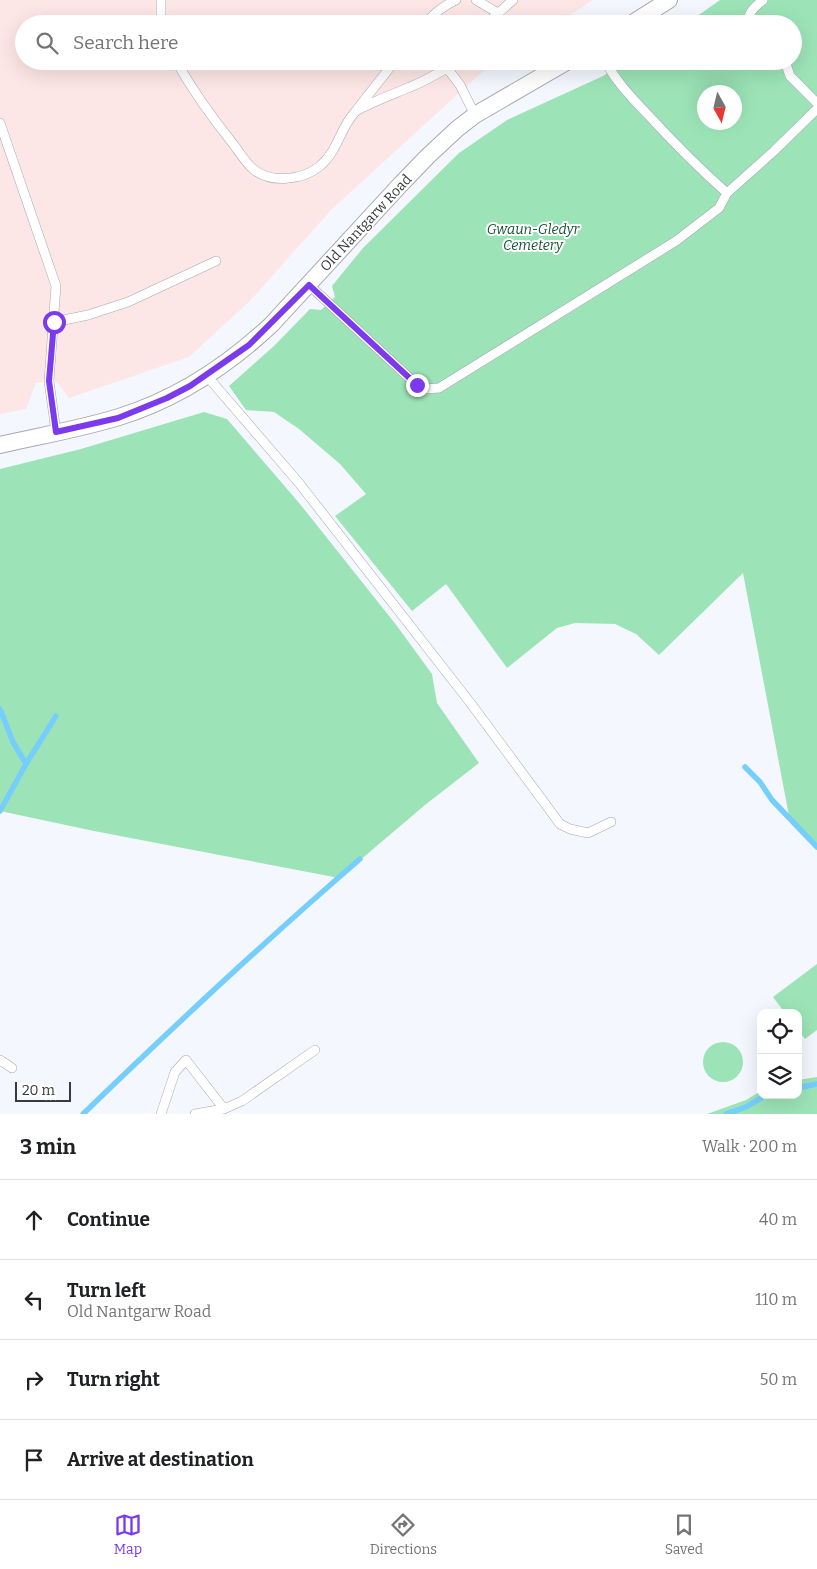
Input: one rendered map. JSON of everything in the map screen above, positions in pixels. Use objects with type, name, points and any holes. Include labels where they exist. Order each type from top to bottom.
[{"type":"street","points":[[645,15],[669,0]]},
{"type":"street","name":"Old Nantgarw Road","points":[[0,445],[118,418],[167,398],[207,376],[249,345],[309,285],[428,156],[475,115],[552,70]]},
{"type":"lane","points":[[161,0],[161,15]]},
{"type":"lane","points":[[432,15],[443,6],[456,0]]},
{"type":"lane","points":[[476,0],[498,13],[513,0]]},
{"type":"lane","points":[[749,15],[763,0]]},
{"type":"lane","points":[[182,70],[217,124],[253,169],[265,176],[279,178],[307,174],[327,160],[335,148],[341,133],[388,70]]},
{"type":"lane","points":[[356,111],[386,95],[410,87],[439,70]]},
{"type":"lane","points":[[451,70],[475,115]]},
{"type":"lane","points":[[611,70],[620,85],[670,139],[728,193]]},
{"type":"lane","points":[[788,70],[790,76],[817,103]]},
{"type":"lane","points":[[309,285],[417,385],[425,388],[438,388],[676,241],[719,208],[728,193],[817,110]]},
{"type":"lane","points":[[0,123],[56,286],[49,381],[56,432]]},
{"type":"lane","points":[[54,322],[88,315],[128,302],[216,261]]},
{"type":"lane","points":[[207,376],[299,483],[472,705],[560,824],[570,829],[588,833],[611,822]]},
{"type":"lane","points":[[195,1114],[224,1109],[242,1101],[316,1050]]},
{"type":"lane","points":[[0,1060],[12,1068]]},
{"type":"lane","points":[[161,1114],[175,1072],[186,1060],[224,1109]]},
{"type":"shaded area","points":[[0,0],[593,0],[570,15],[15,15],[15,70],[486,70],[331,210],[249,302],[189,357],[69,398],[57,382],[36,383],[26,409],[0,414]]},
{"type":"green space","name":"Gwaun-Gledyr Cemetery","points":[[720,0],[817,0],[817,847],[789,816],[743,573],[659,655],[636,634],[615,624],[575,623],[557,628],[507,668],[446,584],[412,611],[335,516],[366,494],[340,464],[299,429],[274,412],[246,410],[229,386],[275,345],[310,309],[321,310],[335,297],[332,286],[363,248],[459,153],[507,120],[613,70],[802,70],[802,15],[699,15]]},
{"type":"green space","points":[[204,412],[227,419],[300,504],[397,626],[432,674],[437,703],[479,763],[425,805],[339,878],[0,811],[0,469],[81,449]]},
{"type":"green space","points":[[817,964],[817,1030],[805,1039],[802,1035],[802,1009],[782,1009],[773,997]]},
{"type":"green space","points":[[723,1042],[734,1045],[740,1051],[743,1062],[740,1073],[734,1079],[723,1082],[712,1079],[706,1073],[703,1062],[706,1051],[712,1045]]},
{"type":"green space","points":[[817,1077],[817,1114],[707,1114],[746,1100],[757,1093],[757,1099],[802,1099],[802,1079]]},
{"type":"waterway","points":[[0,709],[13,742],[26,764]]},
{"type":"waterway","points":[[0,811],[56,716]]},
{"type":"waterway","points":[[745,767],[760,782],[772,800],[817,847]]},
{"type":"waterway","points":[[83,1114],[289,921],[360,859]]},
{"type":"waterway","points":[[802,1087],[817,1084]]},
{"type":"waterway","points":[[726,1114],[746,1107],[759,1099]]},
{"type":"route","points":[[54,322],[49,381],[56,432],[118,418],[140,410],[190,386],[249,345],[309,285],[417,385]]}]
